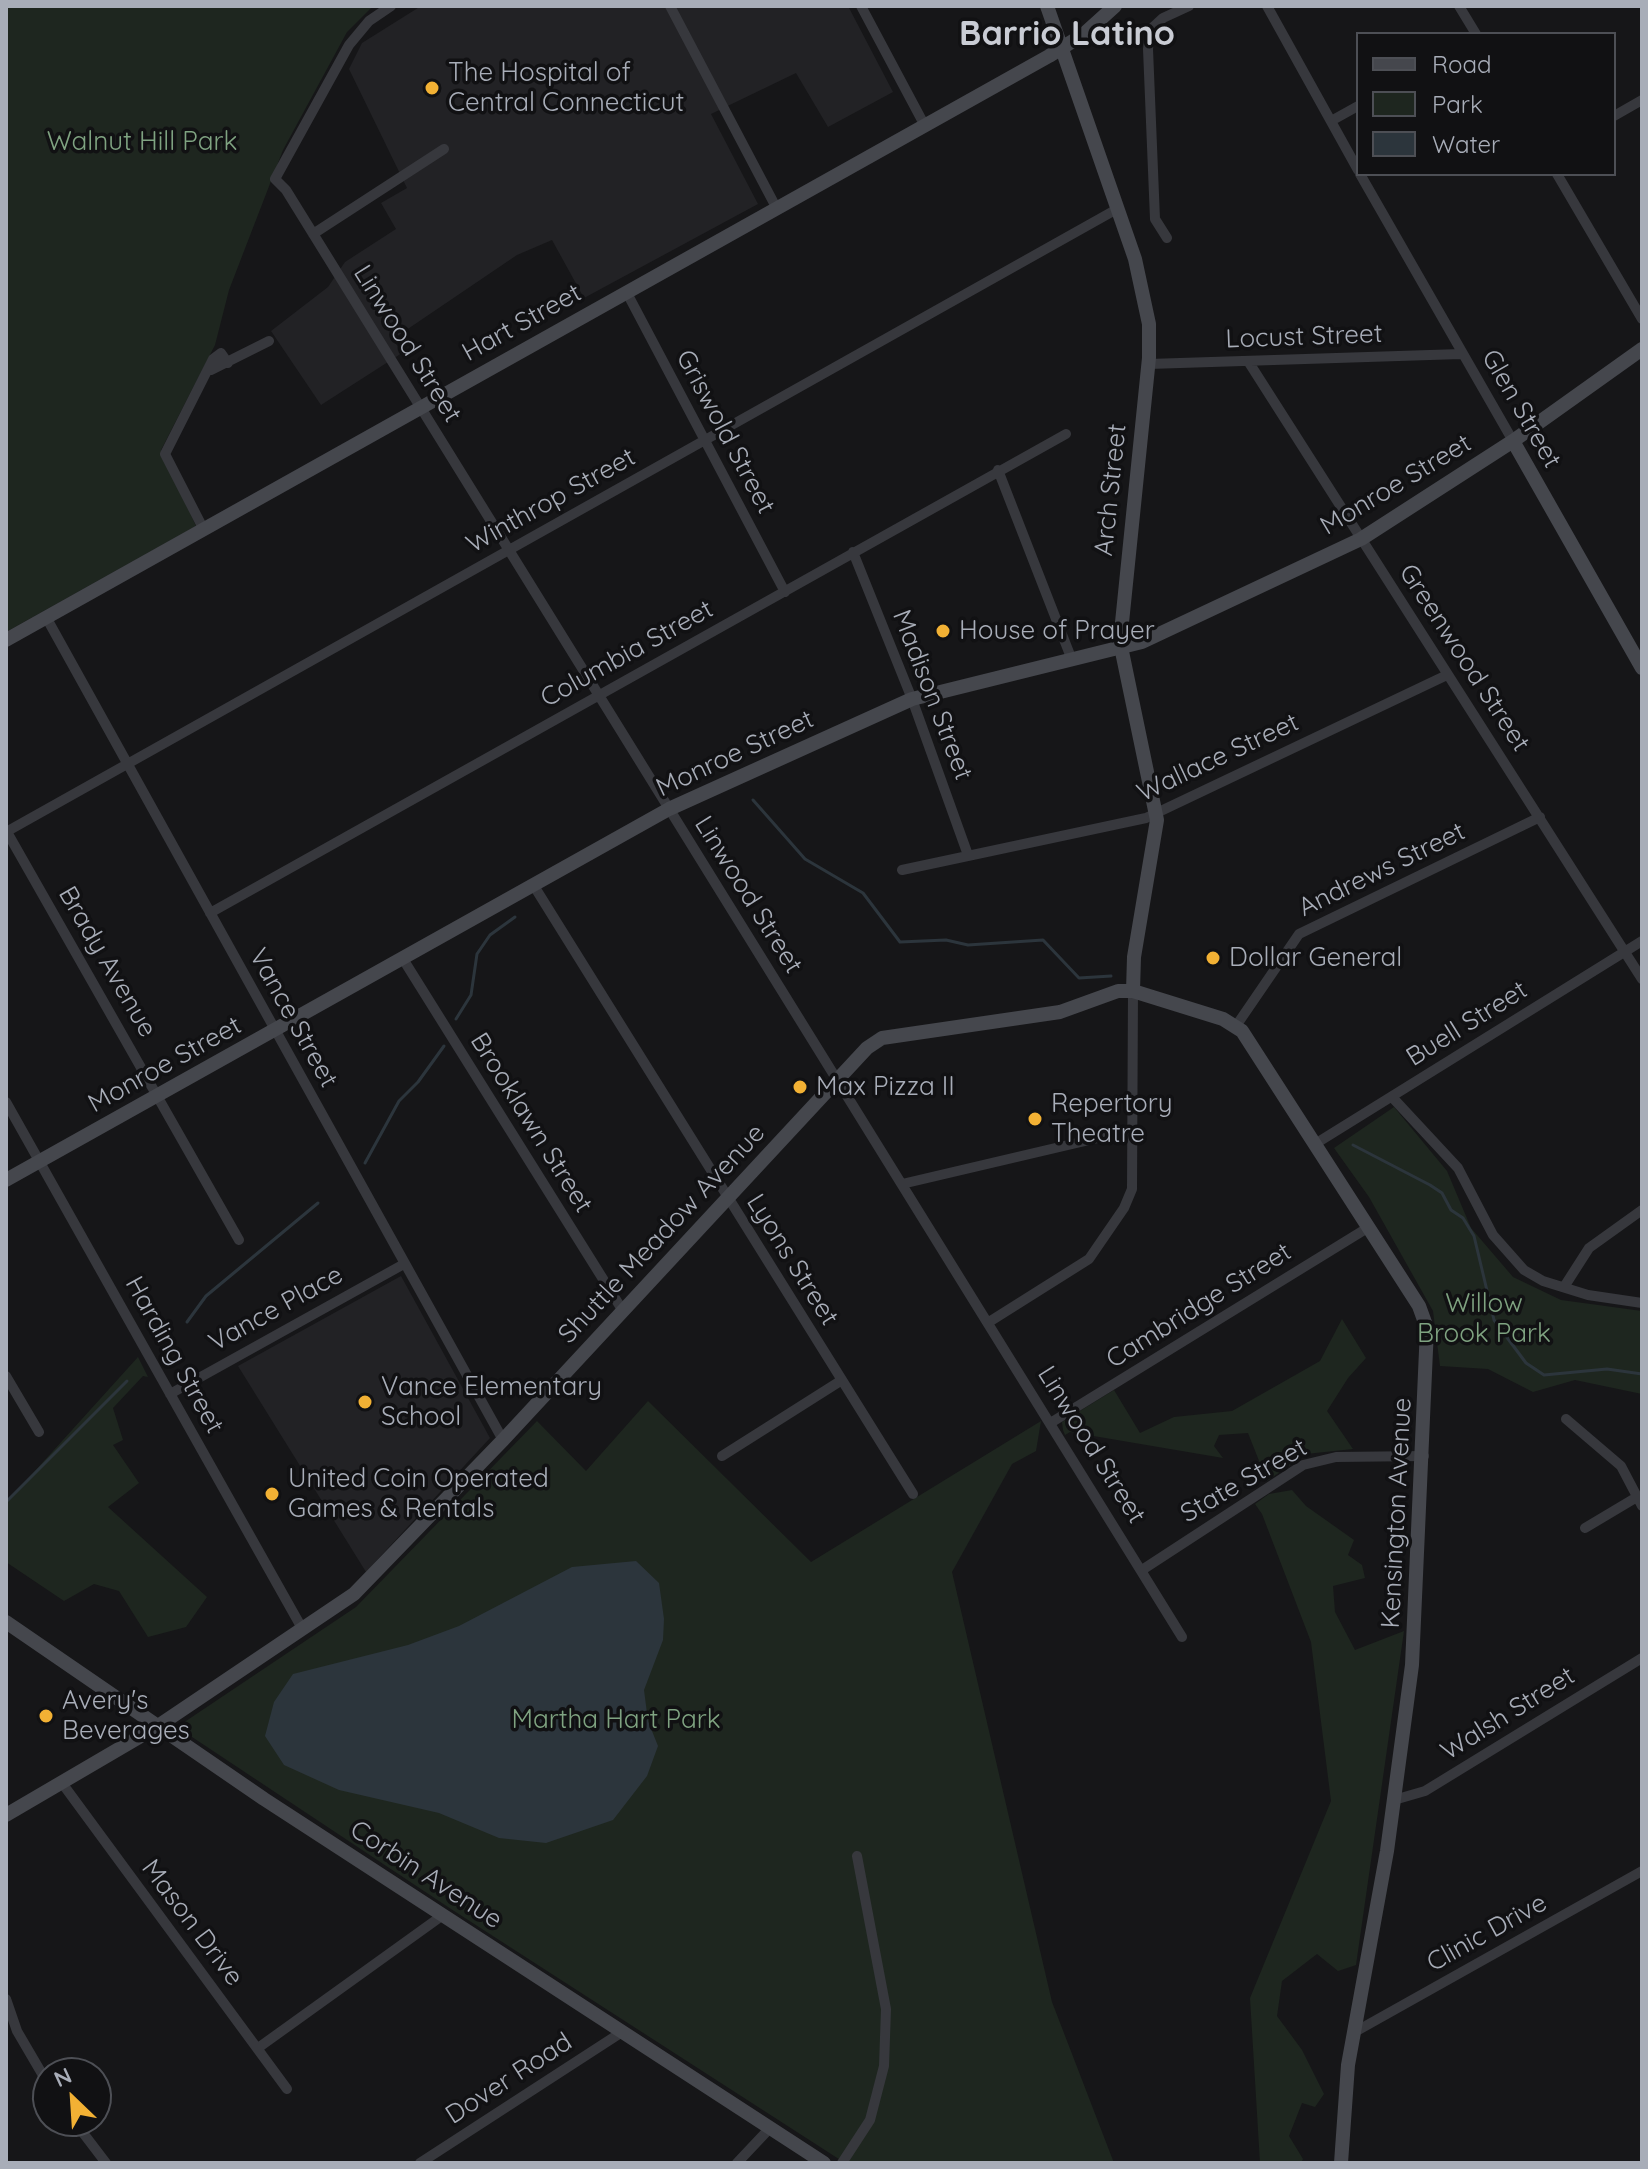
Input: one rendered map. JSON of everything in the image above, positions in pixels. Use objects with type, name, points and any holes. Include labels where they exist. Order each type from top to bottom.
[{"type":"street","name":"Linwood Street","points":[[391,6],[369,21],[349,45],[275,179],[286,190],[836,1080],[1052,1422],[1182,1637]]},
{"type":"street","points":[[670,6],[777,209]]},
{"type":"street","points":[[861,6],[925,126]]},
{"type":"street","name":"Arch Street","points":[[1047,6],[1145,297],[1149,364],[1120,649],[1156,814],[1133,962],[1133,991]]},
{"type":"street","name":"Hart Street","points":[[6,640],[1062,49],[1115,6]]},
{"type":"street","points":[[1167,238],[1155,219],[1148,49],[1150,30],[1163,18],[1189,6]]},
{"type":"street","name":"Glen Street","points":[[1267,6],[1356,167]]},
{"type":"street","points":[[1459,6],[1475,32]]},
{"type":"street","points":[[1616,115],[1642,100]]},
{"type":"street","points":[[1331,121],[1356,107]]},
{"type":"street","points":[[313,234],[444,149]]},
{"type":"street","name":"Glen Street","points":[[1361,176],[1642,668]]},
{"type":"street","points":[[1558,176],[1642,319]]},
{"type":"street","name":"Winthrop Street","points":[[6,832],[1117,209]]},
{"type":"street","name":"Griswold Street","points":[[627,293],[785,592]]},
{"type":"street","points":[[203,528],[165,454],[211,370],[269,341]]},
{"type":"street","name":"Monroe Street","points":[[6,1180],[669,809],[912,699],[1120,649],[1361,539],[1513,441],[1642,349]]},
{"type":"street","name":"Locust Street","points":[[1149,364],[1461,354]]},
{"type":"street","name":"Greenwood Street","points":[[1248,361],[1642,979]]},
{"type":"street","name":"Columbia Street","points":[[210,913],[1066,434]]},
{"type":"street","points":[[998,470],[1072,660]]},
{"type":"street","name":"Madison Street","points":[[853,552],[912,699],[968,855]]},
{"type":"street","name":"Vance Street","points":[[46,617],[503,1440]]},
{"type":"street","name":"Wallace Street","points":[[902,870],[1057,839],[1156,814],[1447,675]]},
{"type":"street","name":"Andrews Street","points":[[1236,1026],[1299,934],[1540,817]]},
{"type":"street","name":"Brady Avenue","points":[[6,832],[239,1240]]},
{"type":"street","name":"Lyons Street","points":[[534,886],[913,1494]]},
{"type":"street","name":"Buell Street","points":[[1315,1144],[1642,941]]},
{"type":"street","name":"Brooklawn Street","points":[[403,959],[623,1311]]},
{"type":"street","name":"Shuttle Meadow Avenue","points":[[6,1815],[158,1726],[333,1611],[378,1572],[867,1048],[882,1038],[1060,1012],[1118,991],[1133,991]]},
{"type":"street","points":[[989,1322],[1089,1259],[1124,1208],[1132,1189],[1133,991],[1236,1026]]},
{"type":"street","name":"Kensington Avenue","points":[[1236,1026],[1369,1227],[1419,1306],[1427,1325],[1415,1635],[1394,1800],[1344,2094],[1341,2163]]},
{"type":"street","points":[[1392,1097],[1458,1168],[1493,1235],[1512,1260],[1533,1276],[1564,1287],[1642,1303]]},
{"type":"street","name":"Harding Street","points":[[6,1102],[303,1630]]},
{"type":"street","points":[[902,1184],[1132,1130]]},
{"type":"street","points":[[1564,1287],[1589,1248],[1642,1210]]},
{"type":"street","name":"Cambridge Street","points":[[1052,1422],[1369,1227]]},
{"type":"street","name":"Vance Place","points":[[170,1394],[404,1264]]},
{"type":"street","points":[[6,1376],[39,1432]]},
{"type":"street","points":[[722,1456],[842,1380]]},
{"type":"street","points":[[1566,1419],[1621,1466],[1640,1502],[1585,1528]]},
{"type":"street","name":"State Street","points":[[1142,1570],[1303,1465],[1336,1457],[1424,1456]]},
{"type":"street","name":"Corbin Avenue","points":[[6,1622],[443,1915],[824,2163]]},
{"type":"street","name":"Walsh Street","points":[[1394,1800],[1425,1791],[1642,1658]]},
{"type":"street","name":"Mason Drive","points":[[62,1783],[287,2089]]},
{"type":"street","points":[[842,2163],[870,2120],[884,2066],[886,2009],[857,1856]]},
{"type":"street","name":"Clinic Drive","points":[[1353,2033],[1642,1871]]},
{"type":"street","points":[[258,2048],[443,1915]]},
{"type":"street","points":[[6,1999],[17,2031],[32,2057]]},
{"type":"street","name":"Dover Road","points":[[420,2163],[622,2032]]},
{"type":"street","points":[[737,2163],[770,2128]]},
{"type":"street","points":[[86,2137],[106,2163]]},
{"type":"shaded area","points":[[421,6],[848,6],[893,92],[828,127],[796,73],[711,114],[758,204],[584,298],[552,240],[517,255],[393,339],[402,353],[321,405],[271,331],[328,287],[345,262],[396,229],[381,203],[407,188],[349,69],[362,43]]},
{"type":"shaded area","name":"Vance Elementary School","points":[[401,1276],[490,1438],[366,1572],[238,1366]]},
{"type":"green space","name":"Walnut Hill Park","points":[[6,6],[373,6],[347,32],[283,150],[229,290],[215,345],[161,450],[196,526],[6,632]]},
{"type":"green space","name":"Willow Brook Park","points":[[1394,1107],[1447,1171],[1471,1228],[1513,1277],[1561,1300],[1642,1311],[1642,1394],[1575,1380],[1533,1392],[1488,1369],[1440,1366],[1433,1311],[1369,1197],[1334,1148]]},
{"type":"green space","points":[[1342,1319],[1366,1358],[1348,1378],[1327,1411],[1353,1449],[1306,1454],[1267,1481],[1248,1433],[1219,1435],[1214,1446],[1223,1458],[1070,1432],[1065,1435],[1062,1422],[1114,1390],[1140,1433],[1174,1417],[1232,1411],[1320,1361]]},
{"type":"green space","points":[[138,1357],[148,1377],[143,1376],[113,1408],[123,1440],[113,1445],[139,1483],[108,1507],[207,1597],[186,1627],[148,1637],[119,1591],[94,1584],[64,1601],[6,1562],[6,1503]]},
{"type":"green space","name":"Martha Hart Park","points":[[648,1401],[811,1562],[1041,1421],[1036,1451],[1012,1464],[952,1572],[1052,2002],[1114,2163],[845,2163],[451,1909],[177,1727],[356,1607],[537,1421],[586,1471]]},
{"type":"green space","points":[[1292,1490],[1306,1506],[1354,1540],[1348,1555],[1362,1565],[1365,1578],[1333,1586],[1335,1612],[1355,1650],[1404,1631],[1356,1965],[1338,1971],[1317,1954],[1282,1981],[1277,2016],[1302,2050],[1324,2094],[1315,2107],[1302,2103],[1289,2136],[1303,2159],[1301,2163],[1260,2163],[1250,1998],[1331,1801],[1311,1642],[1262,1514],[1255,1504],[1269,1494]]},
{"type":"water","points":[[636,1561],[659,1583],[664,1619],[663,1640],[644,1690],[648,1721],[658,1746],[647,1776],[613,1820],[546,1843],[499,1838],[439,1813],[339,1790],[284,1765],[265,1736],[274,1702],[293,1674],[408,1645],[459,1626],[572,1567]]},
{"type":"waterway","points":[[753,800],[805,859],[863,893],[900,942],[946,940],[968,945],[1043,940],[1079,978],[1111,976]]},
{"type":"waterway","points":[[456,1019],[471,995],[477,954],[490,935],[515,917]]},
{"type":"waterway","points":[[365,1163],[399,1101],[418,1082],[444,1046]]},
{"type":"waterway","points":[[1353,1145],[1430,1185],[1442,1193],[1451,1210],[1463,1218],[1474,1236],[1494,1320],[1526,1363],[1544,1375],[1607,1369],[1642,1374]]},
{"type":"waterway","points":[[187,1322],[206,1296],[318,1203]]},
{"type":"waterway","points":[[6,1502],[127,1381]]},
{"type":"place","name":"The Hospital of Central Connecticut","points":[[432,88]]},
{"type":"place","name":"House of Prayer","points":[[943,631]]},
{"type":"place","name":"Dollar General","points":[[1213,958]]},
{"type":"place","name":"Max Pizza II","points":[[800,1087]]},
{"type":"place","name":"Repertory Theatre","points":[[1035,1119]]},
{"type":"place","name":"Vance Elementary School","points":[[365,1402]]},
{"type":"place","name":"United Coin Operated Games & Rentals","points":[[272,1494]]},
{"type":"place","name":"Avery's Beverages","points":[[46,1716]]},
{"type":"district","name":"Barrio Latino","points":[[1067,35]]}]
